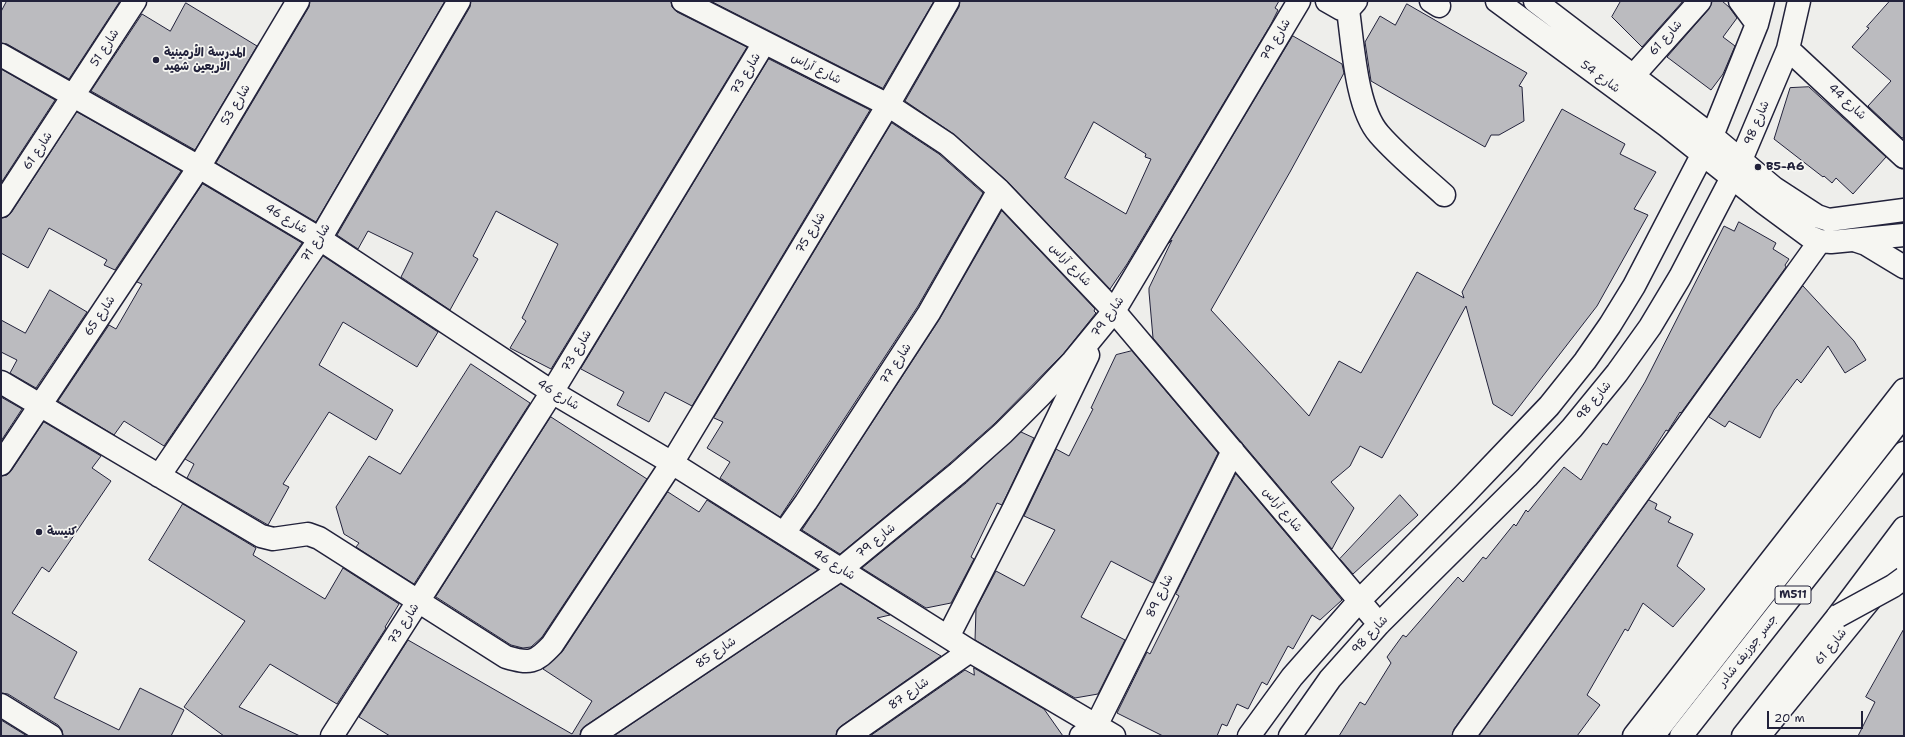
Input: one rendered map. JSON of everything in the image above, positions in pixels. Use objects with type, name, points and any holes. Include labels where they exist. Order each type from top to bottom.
[{"type":"main road","name":"شارع 51","points":[[74,96],[135,1]]},
{"type":"main road","name":"شارع 53","points":[[199,168],[298,1]]},
{"type":"main road","name":"شارع 71","points":[[159,476],[320,239],[459,1]]},
{"type":"main road","name":"شارع آراس","points":[[683,1],[888,105],[947,144],[999,190],[1114,312],[1233,450],[1379,624]]},
{"type":"main road","name":"شارع 75","points":[[1,382],[261,536],[273,539],[308,534],[319,538],[506,657],[523,662],[540,658],[552,645],[672,463],[888,105],[948,1]]},
{"type":"main road","name":"شارع 79","points":[[841,569],[916,509],[1003,433],[1073,361],[1100,330],[1114,312],[1299,1]]},
{"type":"main road","points":[[1327,1],[1341,9],[1352,5],[1356,72],[1364,107],[1378,133],[1444,195]]},
{"type":"main road","name":"شارع 54","points":[[1498,1],[1667,126],[1707,145]]},
{"type":"main road","name":"شارع 54","points":[[1535,1],[1633,76],[1707,145]]},
{"type":"main road","name":"شارع 61","points":[[1633,76],[1700,1]]},
{"type":"main road","points":[[1740,1],[1757,24]]},
{"type":"main road","points":[[1249,736],[1292,677],[1359,602],[1549,406],[1585,361],[1634,286],[1707,145],[1757,24],[1763,1]]},
{"type":"main road","name":"شارع 98","points":[[1290,736],[1330,679],[1379,624],[1527,477],[1572,428],[1617,373],[1650,327],[1680,277],[1736,169],[1788,49],[1799,1]]},
{"type":"main road","name":"شارع 73","points":[[332,736],[552,392],[764,43]]},
{"type":"main road","name":"شارع 44","points":[[1788,49],[1904,157]]},
{"type":"main road","name":"شارع 46","points":[[1,55],[320,239],[552,392],[672,463],[784,533],[1097,733]]},
{"type":"main road","name":"شارع 61","points":[[1,206],[74,96]]},
{"type":"main road","points":[[1707,145],[1736,169],[1810,237],[1820,241],[1831,242],[1904,235]]},
{"type":"main road","name":"شارع 65","points":[[1,464],[199,168]]},
{"type":"main road","points":[[1736,169],[1774,188],[1817,216],[1830,220],[1904,210]]},
{"type":"main road","name":"شارع 77","points":[[784,533],[929,313],[999,190]]},
{"type":"main road","points":[[1854,240],[1866,244],[1904,267]]},
{"type":"main road","points":[[1464,736],[1820,241]]},
{"type":"main road","points":[[948,637],[1013,510],[1100,330]]},
{"type":"main road","points":[[1634,736],[1904,390]]},
{"type":"main road","points":[[1653,736],[1904,415]]},
{"type":"main road","name":"شارع 89","points":[[1097,733],[1233,450]]},
{"type":"main road","name":"جسر جوزيف شادر","points":[[1681,736],[1904,453]]},
{"type":"main road","points":[[1743,736],[1838,616],[1904,528]]},
{"type":"main road","name":"شارع 61","points":[[1758,736],[1904,558]]},
{"type":"main road","name":"شارع 85","points":[[592,736],[841,569]]},
{"type":"main road","points":[[1838,616],[1893,586],[1904,578]]},
{"type":"main road","name":"شارع 87","points":[[848,736],[970,651]]},
{"type":"main road","points":[[1,705],[51,736]]},
{"type":"building","points":[[7,1],[120,1],[69,79],[7,44],[1,43],[1,12]]},
{"type":"building","points":[[310,1],[445,1],[316,222],[216,163],[309,7]]},
{"type":"building","points":[[471,1],[671,1],[672,7],[677,12],[747,47],[551,369],[510,348],[526,321],[522,318],[558,244],[496,211],[473,256],[478,259],[450,310],[401,277],[413,253],[368,231],[358,249],[337,235],[470,7]]},
{"type":"building","points":[[711,1],[934,1],[883,88]]},
{"type":"building","points":[[960,1],[1279,1],[1275,8],[1278,10],[1271,24],[1127,264],[1110,289],[1007,181],[955,135],[905,101],[959,7]],"holes":[[[1094,122],[1146,154],[1145,157],[1151,159],[1126,214],[1065,178]]]},
{"type":"building","points":[[1621,1],[1683,1],[1642,47],[1612,17]]},
{"type":"building","points":[[1712,1],[1722,1],[1729,7],[1737,18],[1723,37],[1735,46],[1723,74],[1711,90],[1667,57],[1709,9]]},
{"type":"building","points":[[1890,1],[1904,1],[1904,137],[1902,138],[1868,106],[1891,81],[1852,47]]},
{"type":"building","points":[[186,3],[257,46],[195,150],[91,91],[142,14],[170,31]]},
{"type":"building","points":[[1407,4],[1527,73],[1519,86],[1522,87],[1524,121],[1499,135],[1491,135],[1485,147],[1371,81],[1365,42],[1380,16],[1395,25]]},
{"type":"building","points":[[1293,36],[1342,64],[1344,73],[1290,172],[1211,310],[1309,416],[1339,361],[1361,373],[1417,272],[1464,298],[1462,292],[1562,109],[1625,144],[1620,154],[1656,172],[1634,209],[1648,215],[1597,306],[1512,416],[1493,404],[1466,306],[1382,458],[1360,446],[1350,466],[1331,482],[1354,508],[1332,549],[1153,338],[1149,292],[1149,288],[1172,240],[1168,244]]},
{"type":"building","points":[[769,59],[870,110],[692,406],[665,392],[649,422],[617,405],[624,392],[581,369]]},
{"type":"building","points":[[1,69],[55,100],[1,183]]},
{"type":"building","points":[[1809,87],[1886,157],[1853,194],[1836,178],[1832,183],[1774,139],[1790,88]]},
{"type":"building","points":[[77,112],[181,171],[115,270],[104,265],[107,260],[49,228],[28,268],[1,253],[1,218],[7,217],[11,213]]},
{"type":"building","points":[[892,123],[939,154],[983,193],[918,306],[780,517],[720,478],[730,462],[707,448],[723,422],[714,418]]},
{"type":"building","points":[[203,184],[302,243],[164,446],[124,421],[114,435],[58,401],[109,325],[116,329],[142,284],[137,282]]},
{"type":"building","points":[[1002,211],[1095,309],[1094,311],[1096,313],[1064,353],[994,424],[950,463],[840,554],[802,530],[939,320]]},
{"type":"building","points":[[1739,222],[1776,243],[1773,249],[1789,259],[1785,265],[1786,267],[1681,413],[1680,412],[1668,431],[1666,430],[1648,458],[1454,729],[1452,736],[1339,736],[1360,702],[1365,705],[1391,663],[1387,657],[1403,635],[1406,637],[1458,577],[1463,582],[1483,557],[1486,559],[1514,524],[1516,526],[1526,510],[1528,512],[1564,467],[1581,480],[1603,443],[1607,445],[1645,382],[1724,226],[1734,231]]},
{"type":"building","points":[[323,256],[438,332],[417,367],[343,322],[319,365],[393,410],[376,440],[329,412],[283,484],[289,487],[268,525],[187,478],[194,464],[185,459]]},
{"type":"building","points":[[1803,286],[1854,341],[1866,360],[1845,373],[1828,346],[1801,383],[1797,379],[1774,410],[1760,438],[1729,421],[1725,427],[1709,417]]},
{"type":"building","points":[[50,290],[87,312],[36,388],[10,373],[17,360],[1,352],[1,320],[25,333]]},
{"type":"building","points":[[1132,351],[1218,453],[1153,583],[1111,561],[1081,617],[1125,640],[1098,694],[1075,698],[975,640],[976,609],[996,571],[1024,586],[1055,530],[1024,516],[1056,449],[1069,456],[1093,409],[1091,408],[1116,355]]},
{"type":"building","points":[[471,364],[530,403],[414,584],[356,547],[359,543],[344,534],[336,507],[369,456],[400,474]]},
{"type":"building","points":[[1,397],[22,409],[1,441]]},
{"type":"building","points":[[551,417],[647,479],[542,637],[531,647],[523,648],[511,645],[436,597]]},
{"type":"building","points":[[44,422],[101,456],[92,468],[111,481],[49,572],[42,567],[12,613],[77,652],[54,698],[119,730],[140,688],[184,710],[171,736],[63,736],[62,730],[58,725],[8,694],[1,693],[1,476],[7,475],[11,471]]},
{"type":"building","points":[[1021,432],[1034,438],[1002,505],[997,503],[971,557],[974,559],[951,603],[926,608],[862,568],[966,483]]},
{"type":"building","points":[[1236,474],[1342,600],[1320,620],[1312,615],[1293,649],[1288,646],[1267,685],[1262,682],[1248,709],[1237,704],[1227,726],[1222,724],[1217,736],[1163,736],[1117,713],[1147,652],[1150,654],[1179,596],[1176,594]]},
{"type":"building","points":[[668,492],[699,512],[707,500],[818,570],[585,726],[581,730],[580,736],[390,736],[359,717],[408,640],[572,734],[592,701],[543,669],[562,652]]},
{"type":"building","points":[[1400,495],[1418,515],[1353,574],[1340,559]]},
{"type":"building","points":[[1649,500],[1657,504],[1655,509],[1671,517],[1668,522],[1693,534],[1677,566],[1705,589],[1673,627],[1643,603],[1628,631],[1625,629],[1587,695],[1600,705],[1577,736],[1479,736]]},
{"type":"building","points":[[183,504],[256,548],[253,555],[325,599],[343,568],[399,604],[385,627],[386,628],[337,704],[270,664],[239,707],[300,736],[224,736],[184,707],[245,621],[149,560]]},
{"type":"building","points":[[841,584],[890,615],[877,618],[941,656],[841,726],[837,730],[836,736],[614,736]]},
{"type":"building","points":[[1904,629],[1904,736],[1858,736],[1875,702],[1866,697]]},
{"type":"building","points":[[974,668],[1044,709],[1063,736],[870,736],[965,670],[974,675]]},
{"type":"building","points":[[1,720],[27,736],[1,736]]},
{"type":"place","name":"المدرسة الأرمينية الأربعين شهيد","points":[[156,60]]},
{"type":"place","name":"B5-A6","points":[[1758,167]]},
{"type":"place","name":"كنيسة","points":[[39,532]]}]
